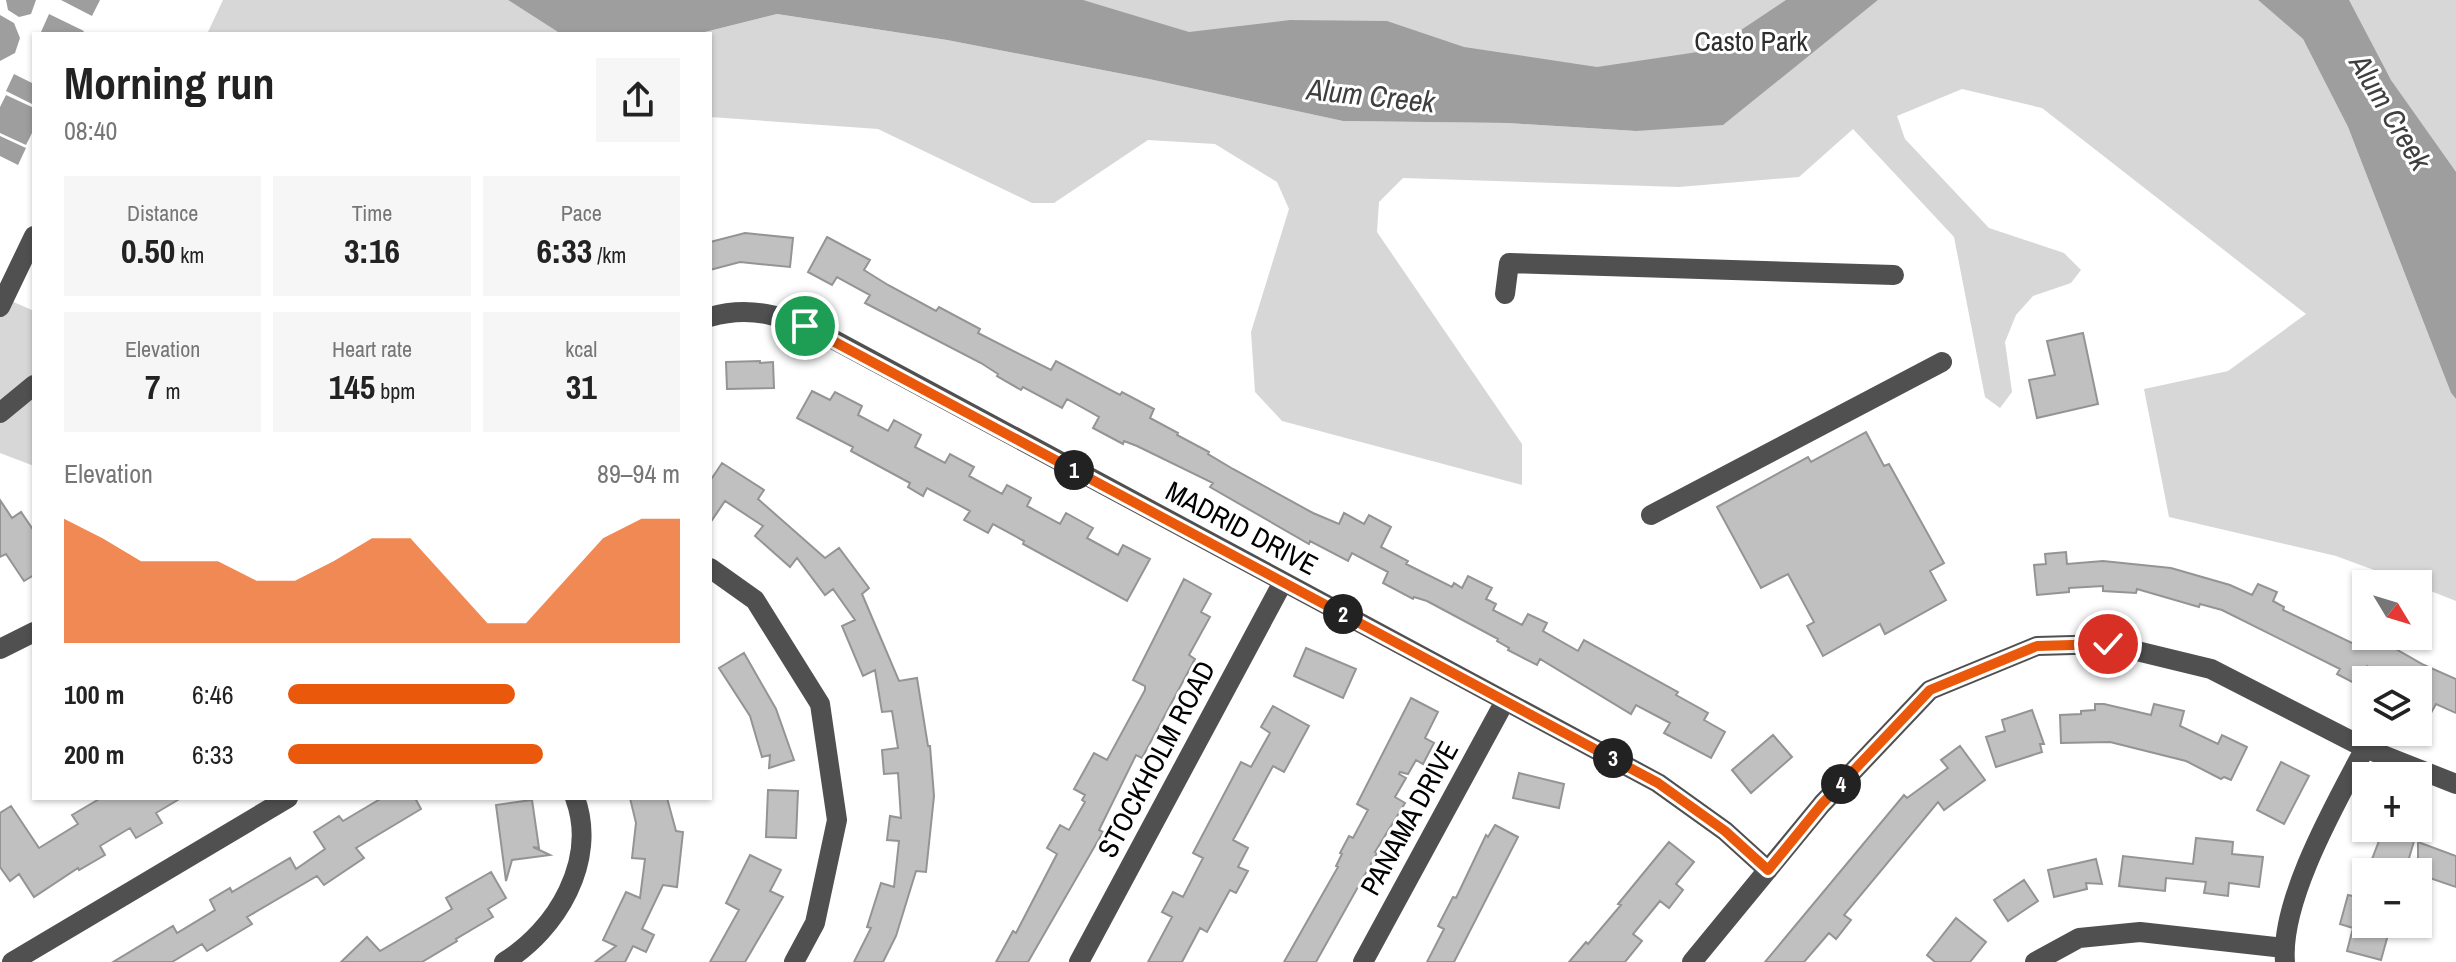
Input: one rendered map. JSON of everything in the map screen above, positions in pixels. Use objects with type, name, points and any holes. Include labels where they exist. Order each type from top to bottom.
[{"type":"street","points":[[0,307],[32,240]]},
{"type":"street","points":[[1505,294],[1509,263],[1894,275]]},
{"type":"street","name":"MADRID DRIVE","points":[[712,316],[727,312],[767,313],[805,326],[1658,783],[1725,831],[1768,870]]},
{"type":"street","points":[[1651,515],[1942,362]]},
{"type":"street","points":[[0,413],[32,387]]},
{"type":"street","points":[[712,569],[755,600],[820,704],[837,820],[815,923],[794,962]]},
{"type":"street","name":"STOCKHOLM ROAD","points":[[1079,962],[1283,582]]},
{"type":"street","points":[[0,649],[32,633]]},
{"type":"street","points":[[1692,962],[1822,804],[1930,690],[2037,646],[2108,644],[2211,669],[2365,748],[2456,784]]},
{"type":"street","name":"PANAMA DRIVE","points":[[1363,962],[1505,701]]},
{"type":"street","points":[[2035,962],[2079,938],[2140,932],[2284,955],[2301,879],[2365,748]]},
{"type":"street","points":[[12,962],[285,800]]},
{"type":"street","points":[[504,962],[560,911],[579,864],[580,814],[576,800]]},
{"type":"green space","points":[[223,0],[508,0],[558,32],[208,32]]},
{"type":"green space","name":"Casto Park","points":[[1011,0],[1855,0],[1767,84],[1231,63]]},
{"type":"green space","points":[[1878,0],[2258,0],[2303,39],[2348,127],[2451,393],[2456,399],[2456,601],[2432,592],[2432,570],[2374,570],[2336,556],[2169,517],[2144,389],[2228,371],[2306,314],[2042,108],[1962,89],[1897,116],[1905,139],[1989,228],[2064,253],[2081,270],[2071,283],[2033,296],[2016,315],[2005,342],[2012,392],[2000,408],[1985,397],[1954,237],[1853,129],[1799,177],[1679,187],[1403,178],[1379,202],[1377,232],[1522,444],[1522,485],[1282,421],[1255,392],[1251,332],[1289,209],[1277,182],[1215,144],[1148,140],[1054,203],[1032,203],[878,129],[712,117],[712,32],[705,32],[777,14],[947,40],[1343,121],[1508,123],[1636,131],[1829,38]]},
{"type":"green space","points":[[2346,0],[2456,0],[2456,235],[2411,109]]},
{"type":"green space","points":[[0,296],[32,310],[32,465],[0,453]]},
{"type":"water","points":[[6,0],[36,0],[31,14],[19,17],[8,10]]},
{"type":"water","points":[[61,0],[100,0],[92,16]]},
{"type":"water","name":"Alum Creek","points":[[508,0],[1083,0],[1189,32],[1290,20],[1387,21],[1464,47],[1597,67],[1711,50],[1786,0],[1878,0],[1723,125],[1636,131],[1508,123],[1343,121],[947,40],[777,14],[705,32],[558,32]]},
{"type":"water","name":"Alum Creek","points":[[2258,0],[2349,0],[2391,80],[2456,172],[2456,399],[2451,393],[2348,127],[2303,39]]},
{"type":"water","points":[[49,14],[84,31],[83,32],[41,32]]},
{"type":"water","points":[[0,15],[14,23],[20,38],[15,53],[0,61]]},
{"type":"water","points":[[14,74],[32,83],[32,104],[6,91]]},
{"type":"water","points":[[6,95],[32,107],[32,133],[26,145],[0,133],[0,107]]},
{"type":"water","points":[[0,136],[26,148],[18,165],[0,156]]},
{"type":"building","points":[[745,233],[793,238],[790,267],[740,262],[712,269],[712,241]]},
{"type":"building","points":[[827,237],[870,260],[864,270],[936,311],[939,307],[980,329],[978,333],[1051,370],[1056,361],[1154,409],[1150,418],[1313,513],[1339,524],[1344,513],[1364,524],[1369,515],[1391,527],[1381,547],[1408,561],[1406,564],[1452,587],[1454,583],[1462,588],[1468,576],[1492,588],[1486,599],[1496,604],[1493,610],[1522,625],[1528,614],[1547,623],[1543,631],[1578,651],[1584,640],[1678,692],[1676,695],[1708,713],[1704,720],[1725,732],[1711,758],[1664,733],[1670,723],[1636,705],[1631,714],[1540,659],[1537,665],[1508,650],[1498,639],[1427,601],[1413,599],[1383,583],[1388,572],[1352,553],[1348,561],[1310,541],[1309,544],[1210,487],[1213,483],[1093,428],[1099,417],[1067,399],[1062,408],[1023,387],[1021,390],[981,363],[865,303],[870,295],[837,277],[832,285],[808,272]]},
{"type":"building","points":[[2083,333],[2098,404],[2037,418],[2029,380],[2055,375],[2047,341]]},
{"type":"building","points":[[726,362],[773,362],[774,388],[727,389]]},
{"type":"building","points":[[812,391],[830,400],[835,392],[862,406],[858,415],[888,431],[894,420],[921,435],[915,447],[945,463],[950,454],[974,467],[969,476],[1002,494],[1007,485],[1031,498],[1027,506],[1060,524],[1066,513],[1093,528],[1087,538],[1118,555],[1123,545],[1150,559],[1127,601],[993,524],[988,533],[964,520],[970,511],[927,488],[923,496],[908,487],[910,483],[851,451],[853,447],[797,418]]},
{"type":"building","points":[[1866,432],[1884,466],[1889,464],[1944,563],[1930,571],[1946,600],[1885,634],[1880,624],[1823,656],[1807,626],[1814,622],[1788,574],[1761,588],[1717,507],[1808,457],[1811,462]]},
{"type":"building","points":[[722,463],[764,490],[758,499],[825,558],[839,548],[869,588],[862,594],[899,681],[917,678],[930,746],[934,796],[926,872],[916,871],[896,936],[883,962],[854,962],[871,928],[867,927],[881,883],[894,887],[899,841],[887,840],[890,816],[901,818],[898,773],[884,774],[882,750],[898,748],[892,711],[882,712],[875,670],[863,676],[842,626],[855,620],[833,589],[825,595],[797,558],[790,567],[755,536],[763,526],[725,501],[712,520],[712,478]]},
{"type":"building","points":[[0,500],[12,518],[21,512],[32,528],[32,576],[24,581],[6,554],[0,557]]},
{"type":"building","points":[[2066,552],[2067,564],[2103,561],[2171,568],[2230,585],[2252,595],[2258,584],[2277,592],[2273,601],[2284,607],[2283,610],[2352,643],[2352,650],[2398,650],[2426,666],[2352,666],[2352,682],[2337,674],[2340,669],[2222,610],[2200,604],[2199,607],[2137,589],[2136,593],[2103,591],[2103,586],[2069,588],[2069,592],[2037,595],[2034,565],[2046,564],[2045,554]]},
{"type":"building","points":[[1184,579],[1211,594],[1201,612],[1210,617],[1189,655],[1195,659],[1142,758],[1136,755],[1099,830],[1103,832],[1028,962],[996,962],[1013,931],[1016,933],[1057,854],[1047,848],[1060,825],[1069,830],[1085,802],[1082,800],[1085,795],[1074,789],[1094,753],[1107,760],[1145,690],[1145,686],[1133,680]]},
{"type":"building","points":[[1306,648],[1356,669],[1343,698],[1294,676]]},
{"type":"building","points":[[744,653],[776,709],[794,760],[769,768],[770,755],[762,757],[750,716],[719,668]]},
{"type":"building","points":[[2432,668],[2456,679],[2456,713],[2436,704],[2432,711]]},
{"type":"building","points":[[1411,698],[1438,712],[1425,738],[1434,743],[1423,764],[1416,760],[1408,774],[1400,772],[1406,778],[1395,797],[1405,803],[1316,962],[1284,962],[1338,867],[1340,853],[1349,836],[1353,838],[1368,810],[1357,804]]},
{"type":"building","points":[[2095,704],[2151,715],[2154,704],[2184,711],[2180,726],[2218,744],[2222,735],[2247,747],[2231,780],[2221,779],[2186,761],[2110,742],[2061,743],[2060,715],[2095,710]]},
{"type":"building","points":[[1273,706],[1309,726],[1284,772],[1273,766],[1233,840],[1248,848],[1238,867],[1248,871],[1236,893],[1230,890],[1207,932],[1200,928],[1182,962],[1148,962],[1172,917],[1162,912],[1173,892],[1183,897],[1203,858],[1193,853],[1241,762],[1251,767],[1270,733],[1261,727]]},
{"type":"building","points":[[2032,710],[2044,744],[2040,744],[2042,752],[1996,767],[1986,737],[2005,731],[2002,720]]},
{"type":"building","points":[[1773,735],[1792,757],[1751,793],[1732,770]]},
{"type":"building","points":[[1960,746],[1985,780],[1944,810],[1938,802],[1844,915],[1851,920],[1836,939],[1829,933],[1804,962],[1765,962],[1904,795],[1907,798],[1948,768],[1941,760]]},
{"type":"building","points":[[2281,762],[2309,776],[2284,824],[2257,810]]},
{"type":"building","points":[[1519,773],[1564,784],[1559,808],[1513,798]]},
{"type":"building","points":[[768,790],[798,791],[796,838],[766,837]]},
{"type":"building","points":[[98,800],[178,800],[156,813],[162,823],[136,838],[130,828],[100,846],[105,855],[78,868],[34,897],[19,874],[10,881],[0,867],[0,813],[11,806],[39,848],[78,824],[72,815]]},
{"type":"building","points":[[379,800],[416,800],[421,809],[356,848],[364,858],[324,885],[317,876],[247,917],[252,924],[207,951],[202,944],[172,962],[113,962],[173,926],[177,933],[215,910],[210,900],[230,888],[232,892],[290,858],[296,869],[325,849],[314,832],[339,816],[343,821]]},
{"type":"building","points":[[532,800],[539,848],[533,847],[550,855],[512,860],[506,881],[496,805]]},
{"type":"building","points":[[630,800],[668,800],[676,831],[683,832],[677,887],[663,885],[642,929],[654,935],[646,952],[633,946],[625,962],[595,962],[616,946],[603,940],[626,892],[640,898],[645,859],[632,858],[636,823]]},
{"type":"building","points":[[1495,825],[1518,837],[1454,962],[1427,962],[1444,929],[1438,926],[1453,897],[1456,898],[1486,835],[1488,837]]},
{"type":"building","points":[[2196,838],[2233,842],[2232,854],[2263,857],[2259,887],[2229,883],[2228,896],[2204,893],[2206,882],[2166,878],[2165,891],[2119,886],[2123,856],[2193,864]]},
{"type":"building","points":[[1669,842],[1694,862],[1676,884],[1683,890],[1669,908],[1660,901],[1633,934],[1642,941],[1625,962],[1569,962],[1621,905],[1618,904]]},
{"type":"building","points":[[2379,842],[2414,842],[2409,858],[2372,858]]},
{"type":"building","points":[[2418,842],[2456,856],[2456,887],[2432,879],[2432,858],[2418,858]]},
{"type":"building","points":[[750,855],[781,870],[770,891],[783,897],[745,962],[710,962],[739,910],[726,903]]},
{"type":"building","points":[[2096,859],[2102,884],[2086,883],[2087,889],[2054,897],[2048,870]]},
{"type":"building","points":[[491,872],[506,898],[488,909],[493,917],[422,962],[341,962],[367,937],[380,951],[452,909],[446,898]]},
{"type":"building","points":[[2024,880],[2038,901],[2008,921],[1994,900]]},
{"type":"building","points":[[2348,895],[2352,896],[2352,928],[2340,924]]},
{"type":"building","points":[[1956,918],[1986,942],[1970,962],[1935,962],[1927,955]]},
{"type":"building","points":[[2352,932],[2352,938],[2387,938],[2381,960],[2347,951]]},
{"type":"route","points":[[805,326],[1658,783],[1725,831],[1768,870],[1822,804],[1930,690],[2037,646],[2108,644]]}]
